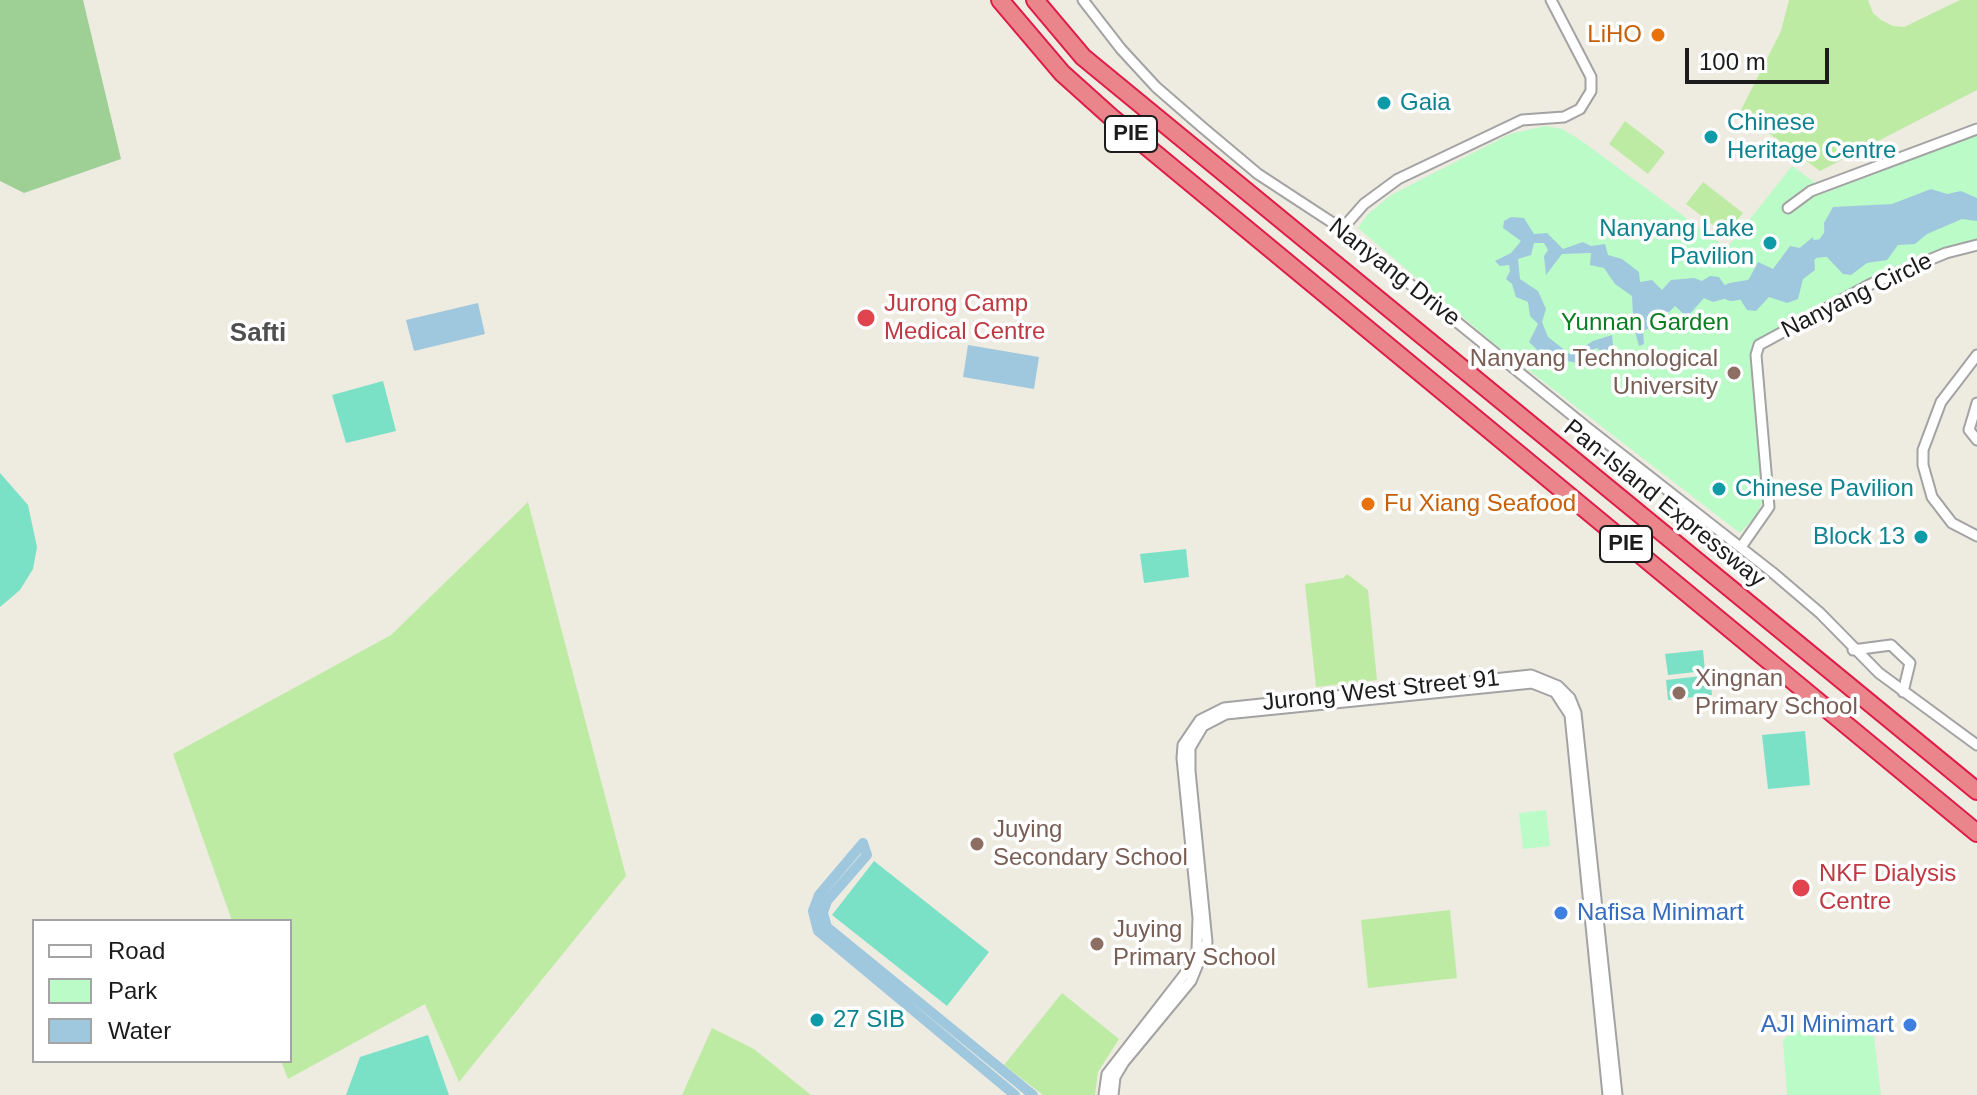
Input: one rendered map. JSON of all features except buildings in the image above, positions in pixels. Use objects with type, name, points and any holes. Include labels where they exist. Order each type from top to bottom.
[{"type":"highway","name":"PIE","points":[[1000,0],[1062,73],[1287,265],[1977,833]]},
{"type":"highway","name":"Pan-Island Expressway","points":[[1035,0],[1094,67],[1977,791]]},
{"type":"street","name":"Nanyang Drive","points":[[1083,0],[1156,87],[1258,174],[1342,229],[1741,547],[1820,613],[1853,650],[1903,692],[1977,745]]},
{"type":"street","points":[[1342,229],[1364,204],[1398,179],[1522,120],[1564,117],[1580,109],[1591,91],[1591,77],[1551,0]]},
{"type":"street","points":[[1788,208],[1811,191],[1977,129]]},
{"type":"street","name":"Nanyang Circle","points":[[1741,547],[1768,512],[1756,355],[1759,345],[1796,322],[1871,284],[1946,253],[1977,245]]},
{"type":"street","points":[[1977,355],[1941,402],[1928,432],[1923,465],[1932,497],[1947,518],[1977,536]]},
{"type":"street","points":[[1977,403],[1969,430],[1977,440]]},
{"type":"street","points":[[1853,650],[1891,645],[1910,663],[1903,692]]},
{"type":"street","name":"Jurong West Street 91","points":[[1104,1095],[1107,1074],[1191,966],[1197,950],[1198,918],[1182,758],[1183,745],[1200,720],[1224,708],[1531,675],[1558,686],[1570,698],[1576,713],[1617,1095]]},
{"type":"street","name":"Jurong West Street 91","points":[[1113,1095],[1115,1077],[1124,1062],[1191,981],[1207,942],[1190,771],[1190,748],[1203,726],[1226,714],[1532,683],[1555,692],[1570,715],[1608,1095]]},
{"type":"green space","points":[[0,0],[83,0],[121,159],[24,193],[0,181]]},
{"type":"green space","points":[[1789,0],[1868,0],[1873,13],[1881,20],[1904,27],[1960,0],[1977,0],[1977,90],[1820,171],[1740,112],[1781,31]]},
{"type":"green space","points":[[1625,121],[1665,152],[1648,174],[1609,144]]},
{"type":"green space","name":"Yunnan Garden","points":[[1545,126],[1562,129],[1579,139],[1727,248],[1792,166],[1814,182],[1819,195],[1977,135],[1977,239],[1901,266],[1837,295],[1756,341],[1751,354],[1763,500],[1756,516],[1740,533],[1492,342],[1358,228],[1367,215],[1391,195],[1510,134]]},
{"type":"green space","points":[[1703,182],[1743,213],[1726,235],[1686,204]]},
{"type":"green space","points":[[383,381],[396,431],[346,443],[332,395]]},
{"type":"green space","points":[[0,473],[28,505],[37,547],[33,569],[20,590],[0,607]]},
{"type":"green space","points":[[528,502],[626,876],[459,1082],[425,1004],[288,1079],[282,1063],[292,1063],[292,919],[231,919],[173,754],[391,635]]},
{"type":"green space","points":[[1186,549],[1189,577],[1144,583],[1140,554]]},
{"type":"green space","points":[[1347,574],[1368,590],[1377,680],[1316,687],[1305,584],[1343,578]]},
{"type":"green space","points":[[1703,650],[1705,671],[1668,675],[1665,654]]},
{"type":"green space","points":[[1710,675],[1712,695],[1668,700],[1666,680]]},
{"type":"green space","points":[[1805,731],[1810,785],[1768,789],[1762,735]]},
{"type":"green space","points":[[1546,810],[1550,846],[1523,849],[1519,813]]},
{"type":"green space","points":[[874,861],[989,952],[947,1006],[832,915]]},
{"type":"green space","points":[[1450,910],[1457,978],[1368,988],[1361,920]]},
{"type":"green space","points":[[1062,993],[1119,1039],[1098,1072],[1095,1095],[1043,1095],[1004,1065]]},
{"type":"green space","points":[[1859,1023],[1874,1037],[1881,1095],[1787,1095],[1783,1040],[1793,1031]]},
{"type":"green space","points":[[712,1028],[754,1049],[811,1095],[682,1095]]},
{"type":"green space","points":[[428,1035],[449,1095],[346,1095],[360,1057]]},
{"type":"water","points":[[1931,189],[1947,194],[1961,191],[1977,198],[1977,221],[1962,219],[1927,234],[1915,244],[1898,245],[1887,260],[1867,263],[1851,275],[1843,274],[1825,255],[1824,223],[1833,207],[1892,204]]},
{"type":"water","points":[[1511,217],[1524,218],[1534,234],[1547,233],[1563,249],[1583,242],[1591,246],[1605,244],[1608,255],[1622,259],[1639,272],[1640,282],[1652,280],[1662,290],[1671,280],[1694,278],[1702,281],[1710,276],[1719,277],[1726,287],[1731,288],[1731,297],[1713,302],[1704,298],[1687,317],[1675,306],[1669,312],[1661,311],[1660,323],[1643,331],[1644,344],[1639,346],[1634,328],[1615,331],[1617,325],[1633,315],[1632,296],[1615,284],[1604,268],[1590,265],[1591,253],[1562,254],[1546,275],[1544,256],[1548,250],[1544,243],[1534,243],[1531,255],[1518,259],[1520,279],[1538,291],[1546,309],[1542,322],[1548,337],[1571,355],[1593,341],[1612,335],[1614,354],[1627,357],[1616,366],[1609,366],[1606,355],[1597,348],[1592,350],[1593,357],[1584,355],[1578,363],[1562,360],[1552,364],[1529,342],[1538,324],[1530,316],[1528,302],[1516,297],[1512,284],[1506,279],[1509,265],[1500,266],[1495,261],[1511,253],[1521,241],[1503,228],[1504,221]]},
{"type":"water","points":[[1813,237],[1815,270],[1803,279],[1798,299],[1787,303],[1769,297],[1756,311],[1747,310],[1740,299],[1740,286],[1749,279],[1758,262],[1773,269],[1790,246],[1800,248]]},
{"type":"water","points":[[478,303],[485,334],[414,351],[406,320]]},
{"type":"water","points":[[968,345],[1039,357],[1034,389],[963,377]]},
{"type":"waterway","points":[[1795,264],[1813,249],[1824,248],[1838,229]]},
{"type":"waterway","points":[[1731,292],[1761,287]]},
{"type":"waterway","points":[[1015,1095],[818,931],[813,911],[819,895],[863,843],[867,855],[827,901],[823,913],[827,927],[1033,1095]]},
{"type":"place","name":"LiHO","points":[[1658,35]]},
{"type":"place","name":"Gaia","points":[[1384,103]]},
{"type":"place","name":"Chinese Heritage Centre","points":[[1711,137]]},
{"type":"place","name":"Nanyang Lake Pavilion","points":[[1770,243]]},
{"type":"place","name":"Jurong Camp Medical Centre","points":[[866,318]]},
{"type":"place","name":"Nanyang Technological University","points":[[1734,373]]},
{"type":"place","name":"Chinese Pavilion","points":[[1719,489]]},
{"type":"place","name":"Fu Xiang Seafood","points":[[1368,504]]},
{"type":"place","name":"Block 13","points":[[1921,537]]},
{"type":"place","name":"Xingnan Primary School","points":[[1679,693]]},
{"type":"place","name":"Juying Secondary School","points":[[977,844]]},
{"type":"place","name":"NKF Dialysis Centre","points":[[1801,888]]},
{"type":"place","name":"Nafisa Minimart","points":[[1561,913]]},
{"type":"place","name":"Juying Primary School","points":[[1097,944]]},
{"type":"place","name":"27 SIB","points":[[817,1020]]},
{"type":"place","name":"AJI Minimart","points":[[1910,1025]]},
{"type":"district","name":"Safti","points":[[258,334]]}]
